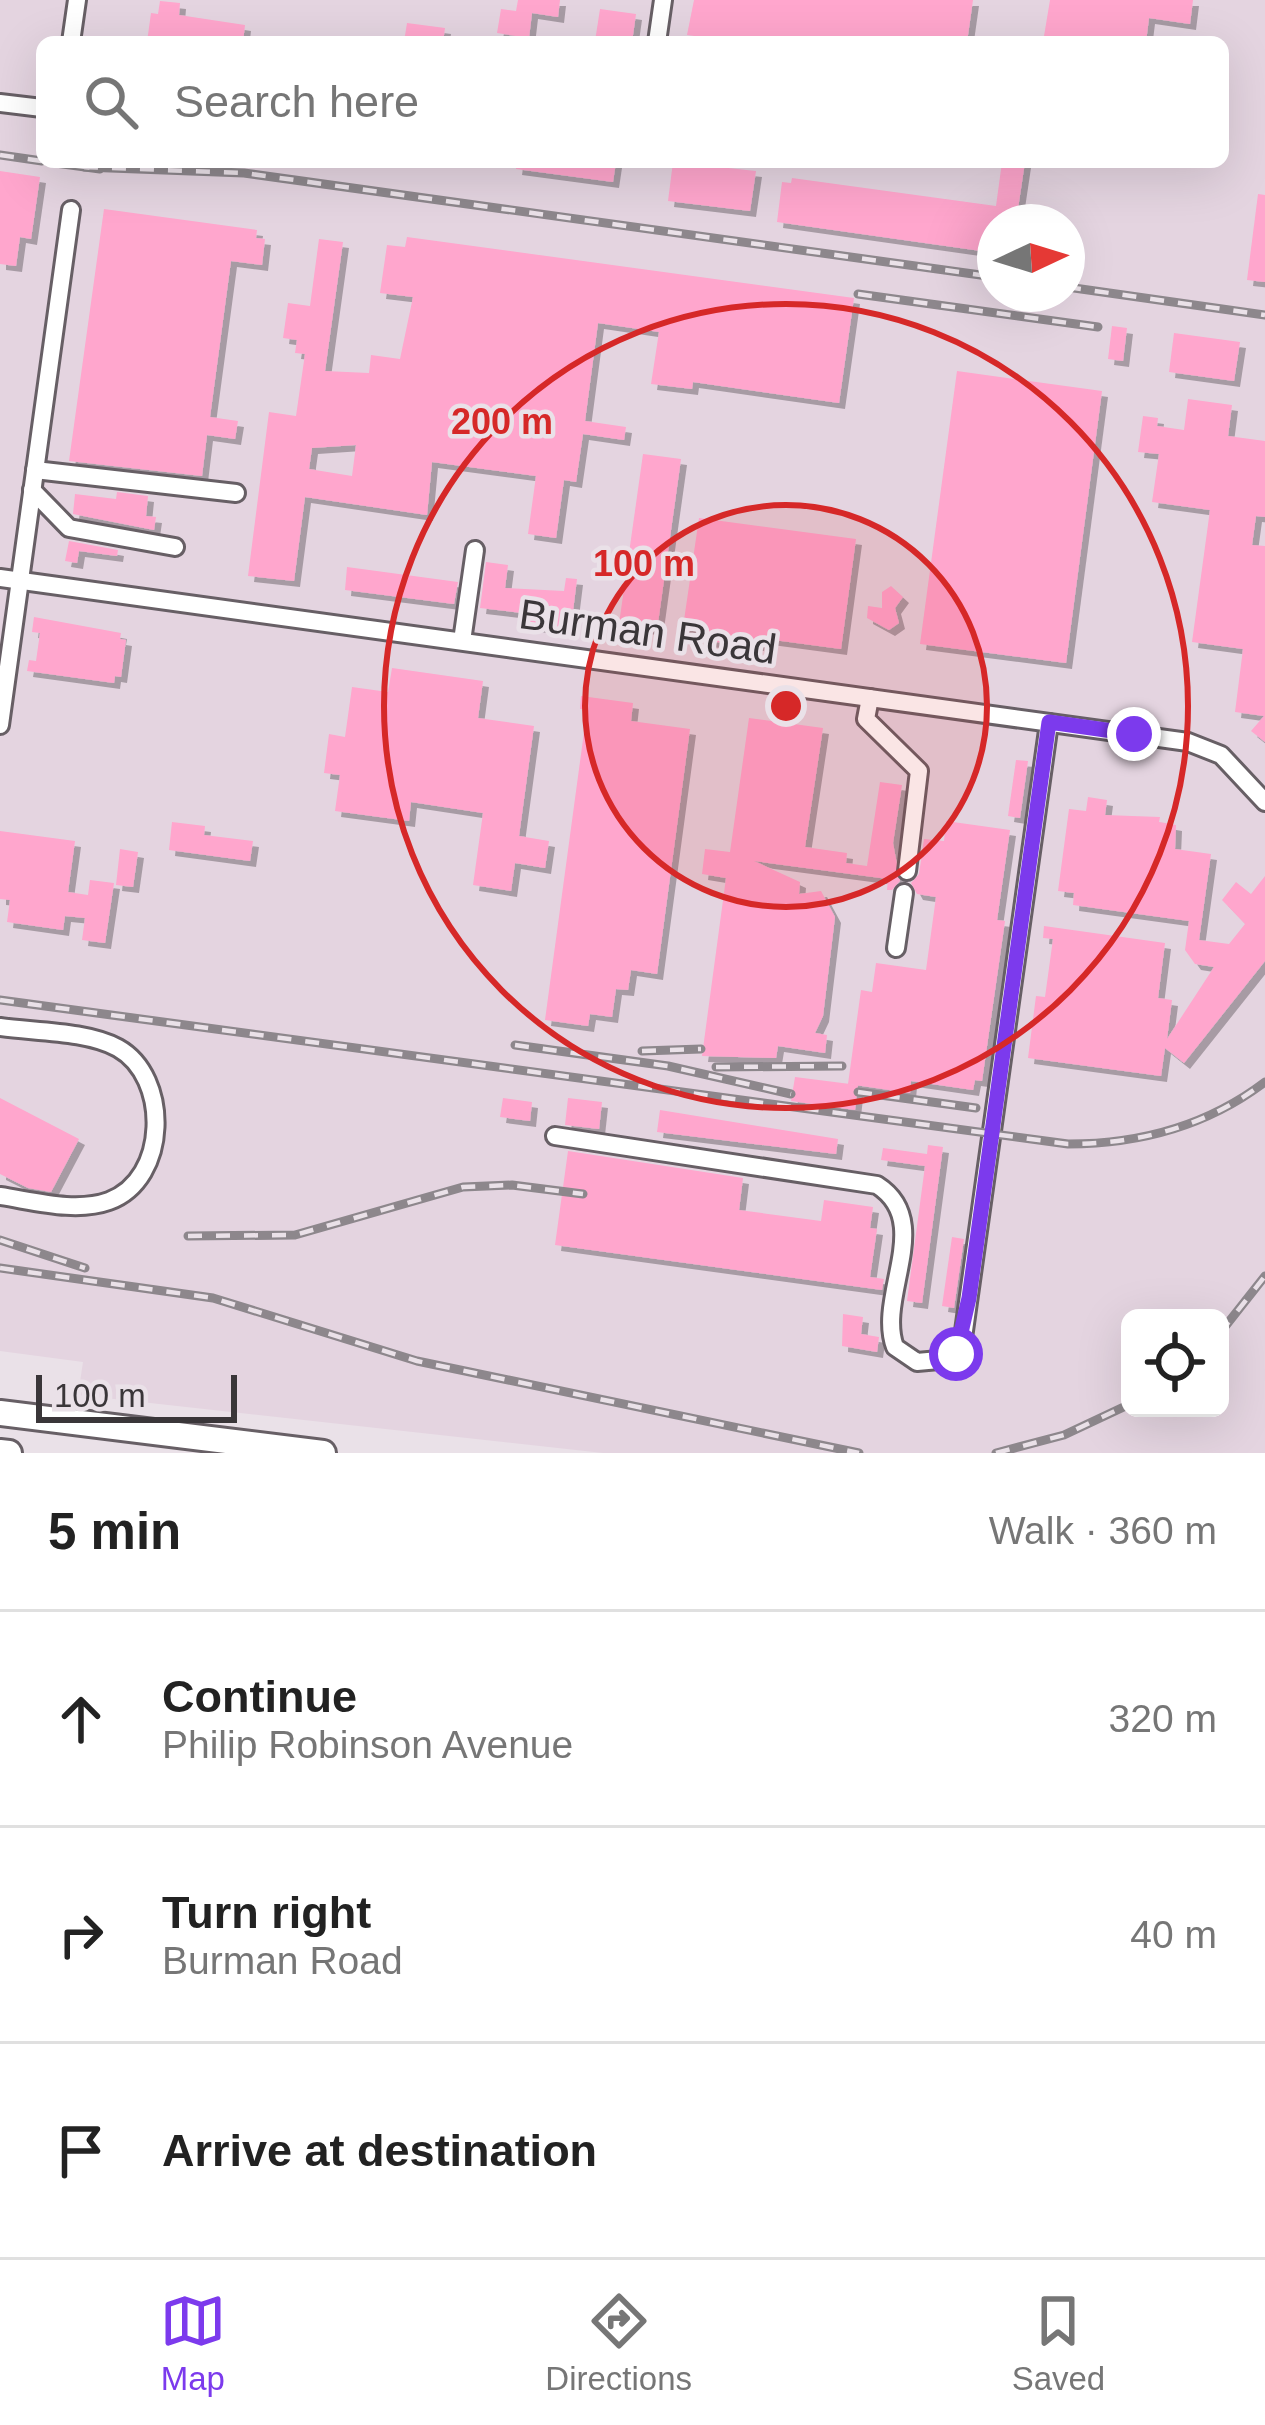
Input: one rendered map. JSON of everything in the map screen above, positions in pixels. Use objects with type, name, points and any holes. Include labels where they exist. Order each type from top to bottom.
[{"type":"highway","points":[[0,1413],[323,1453]]},
{"type":"highway","points":[[0,1452],[9,1453]]},
{"type":"street","points":[[71,36],[77,0]]},
{"type":"street","points":[[658,36],[663,0]]},
{"type":"street","points":[[0,103],[36,106]]},
{"type":"street","points":[[0,725],[71,210]]},
{"type":"street","points":[[35,470],[236,493]]},
{"type":"street","points":[[32,490],[69,528],[175,548]]},
{"type":"street","points":[[462,641],[475,550]]},
{"type":"street","name":"Burman Road","points":[[0,578],[1199,744],[1230,762],[1265,802]]},
{"type":"street","points":[[869,698],[866,719],[919,771],[907,871]]},
{"type":"street","points":[[555,1136],[877,1185],[895,1199],[903,1223],[890,1324],[895,1347],[917,1362],[944,1362],[961,1346],[1049,722]]},
{"type":"street","points":[[896,948],[904,893]]},
{"type":"street","points":[[0,1027],[117,1048],[145,1075],[156,1120],[149,1159],[119,1196],[83,1205],[0,1196]]},
{"type":"shaded area","points":[[0,0],[1265,0],[1265,1453],[603,1453],[78,1395],[83,1362],[0,1351]]},
{"type":"building","points":[[518,0],[560,0],[558,17],[532,13],[529,36],[497,33],[501,9],[516,11]]},
{"type":"building","points":[[694,0],[973,0],[968,36],[687,35]]},
{"type":"building","points":[[1050,0],[1193,0],[1190,24],[1149,18],[1147,36],[1044,36]]},
{"type":"building","points":[[160,1],[180,3],[179,15],[245,25],[244,36],[148,36],[151,13],[158,14]]},
{"type":"building","points":[[600,9],[636,14],[633,36],[596,36]]},
{"type":"building","points":[[407,23],[445,28],[444,36],[405,36]]},
{"type":"building","points":[[516,168],[615,168],[613,182]]},
{"type":"building","points":[[672,168],[756,171],[750,211],[668,201]]},
{"type":"building","points":[[1001,168],[1024,168],[1019,204],[996,204]]},
{"type":"building","points":[[0,171],[40,177],[31,239],[20,237],[16,266],[0,264]]},
{"type":"building","points":[[792,178],[981,204],[977,204],[977,250],[777,222],[782,182],[791,183]]},
{"type":"building","points":[[1258,194],[1265,195],[1265,282],[1247,280]]},
{"type":"building","points":[[104,209],[257,230],[256,238],[265,239],[262,265],[231,261],[210,417],[238,421],[235,439],[207,435],[202,476],[69,461]]},
{"type":"building","points":[[407,237],[854,298],[839,403],[693,382],[692,389],[651,384],[659,332],[598,323],[585,421],[626,427],[624,440],[583,434],[576,482],[564,480],[556,538],[528,534],[536,476],[432,462],[427,515],[305,497],[294,581],[248,576],[269,412],[296,416],[305,354],[295,353],[297,340],[283,338],[288,303],[310,306],[319,239],[343,242],[325,371],[369,373],[371,355],[400,359],[413,297],[380,293],[387,245],[405,247]],"holes":[[[356,445],[352,476],[309,469],[312,448]]]},
{"type":"building","points":[[1112,326],[1127,328],[1123,361],[1108,359]]},
{"type":"building","points":[[1174,333],[1240,342],[1234,381],[1169,372]]},
{"type":"building","points":[[957,371],[1102,391],[1066,663],[920,644]]},
{"type":"building","points":[[1188,399],[1232,405],[1228,436],[1265,441],[1265,517],[1256,516],[1252,545],[1265,546],[1265,742],[1251,731],[1264,716],[1235,712],[1243,649],[1192,642],[1210,510],[1152,502],[1159,454],[1138,452],[1143,416],[1158,418],[1157,426],[1184,430]]},
{"type":"building","points":[[643,454],[681,459],[657,630],[619,624]]},
{"type":"building","points":[[117,492],[148,496],[146,516],[156,517],[154,530],[73,514],[75,494],[116,499]]},
{"type":"building","points":[[699,518],[856,539],[841,649],[759,638],[758,645],[701,641],[703,630],[683,627]]},
{"type":"building","points":[[69,541],[118,550],[117,556],[79,551],[77,563],[65,561]]},
{"type":"building","points":[[486,562],[508,565],[505,588],[564,591],[566,578],[577,579],[572,619],[563,618],[561,630],[521,624],[522,613],[480,608]]},
{"type":"building","points":[[347,567],[458,582],[454,604],[345,590]]},
{"type":"building","points":[[891,586],[903,597],[895,608],[899,623],[889,630],[867,618],[868,606],[882,608],[882,592]]},
{"type":"building","points":[[34,617],[121,633],[120,639],[126,640],[121,677],[115,676],[114,683],[27,671],[29,660],[36,661],[40,633],[32,632]]},
{"type":"building","points":[[392,668],[483,681],[478,718],[534,726],[519,836],[549,841],[545,868],[515,863],[511,891],[473,885],[483,813],[411,802],[409,821],[335,811],[340,775],[324,773],[329,734],[345,737],[352,687],[388,692]]},
{"type":"building","points":[[581,696],[633,703],[631,721],[690,729],[657,974],[631,970],[628,990],[616,989],[612,1017],[590,1014],[588,1026],[545,1020],[587,710],[580,709]]},
{"type":"building","points":[[749,718],[823,728],[805,847],[847,853],[846,863],[867,866],[880,782],[902,785],[893,843],[900,881],[892,890],[887,890],[888,879],[754,861],[800,882],[799,894],[821,891],[835,917],[823,1016],[815,1033],[827,1035],[825,1053],[778,1046],[776,1058],[702,1056],[726,878],[702,874],[705,849],[730,852]]},
{"type":"building","points":[[1016,760],[1028,761],[1020,818],[1008,816]]},
{"type":"building","points":[[1088,797],[1107,800],[1105,815],[1160,817],[1159,822],[1176,825],[1175,849],[1211,854],[1199,940],[1229,944],[1245,924],[1222,900],[1236,882],[1251,894],[1265,876],[1265,961],[1184,1063],[1165,1048],[1161,1076],[1028,1058],[1036,996],[1045,997],[1053,939],[1043,938],[1044,926],[1165,943],[1158,998],[1172,1000],[1167,1039],[1214,967],[1195,964],[1185,950],[1189,921],[1073,905],[1074,893],[1058,891],[1069,809],[1086,811]]},
{"type":"building","points":[[946,821],[1010,830],[997,920],[1005,921],[982,1081],[975,1080],[973,1090],[911,1081],[910,1093],[848,1084],[861,990],[872,992],[876,963],[926,970],[936,897],[917,894],[911,883],[919,874],[924,839],[944,841]]},
{"type":"building","points":[[172,822],[205,826],[204,835],[253,841],[250,861],[169,850]]},
{"type":"building","points":[[0,831],[75,841],[68,892],[88,895],[90,880],[114,883],[105,943],[82,940],[85,918],[65,916],[63,930],[7,922],[10,900],[0,899]]},
{"type":"building","points":[[120,849],[138,852],[133,887],[116,885]]},
{"type":"building","points":[[795,1077],[858,1085],[855,1110],[791,1101]]},
{"type":"building","points":[[0,1098],[79,1139],[51,1192],[28,1188],[0,1174]]},
{"type":"building","points":[[503,1098],[532,1102],[530,1121],[500,1117]]},
{"type":"building","points":[[568,1098],[602,1102],[599,1129],[565,1125]]},
{"type":"building","points":[[660,1110],[838,1139],[836,1154],[657,1132]]},
{"type":"building","points":[[928,1145],[943,1147],[922,1303],[907,1301],[925,1166],[881,1160],[883,1148],[927,1154]]},
{"type":"building","points":[[568,1151],[743,1178],[739,1210],[821,1221],[824,1200],[873,1207],[870,1228],[877,1229],[870,1277],[884,1279],[882,1290],[555,1245]]},
{"type":"building","points":[[952,1237],[964,1239],[954,1308],[942,1306]]},
{"type":"building","points":[[843,1314],[863,1317],[861,1334],[879,1337],[877,1352],[842,1346]]},
{"type":"railway","points":[[0,155],[36,160]]},
{"type":"railway","points":[[93,168],[100,169]]},
{"type":"railway","points":[[111,168],[244,173],[977,275]]},
{"type":"railway","points":[[1085,290],[1265,315]]},
{"type":"railway","points":[[858,294],[1098,327]]},
{"type":"railway","points":[[0,1000],[1068,1144],[1121,1140],[1172,1129],[1220,1110],[1265,1082]]},
{"type":"railway","points":[[515,1045],[668,1066],[791,1094]]},
{"type":"railway","points":[[642,1051],[701,1049]]},
{"type":"railway","points":[[716,1067],[842,1066]]},
{"type":"railway","points":[[858,1092],[976,1108]]},
{"type":"railway","points":[[188,1236],[295,1235],[463,1187],[512,1185],[583,1194]]},
{"type":"railway","points":[[0,1240],[85,1268]]},
{"type":"railway","points":[[0,1268],[213,1298],[417,1361],[859,1453]]},
{"type":"railway","points":[[1229,1322],[1265,1276]]},
{"type":"railway","points":[[996,1453],[1064,1435],[1121,1408]]},
{"type":"route","points":[[956,1354],[969,1298],[1049,722],[1134,734]]}]
